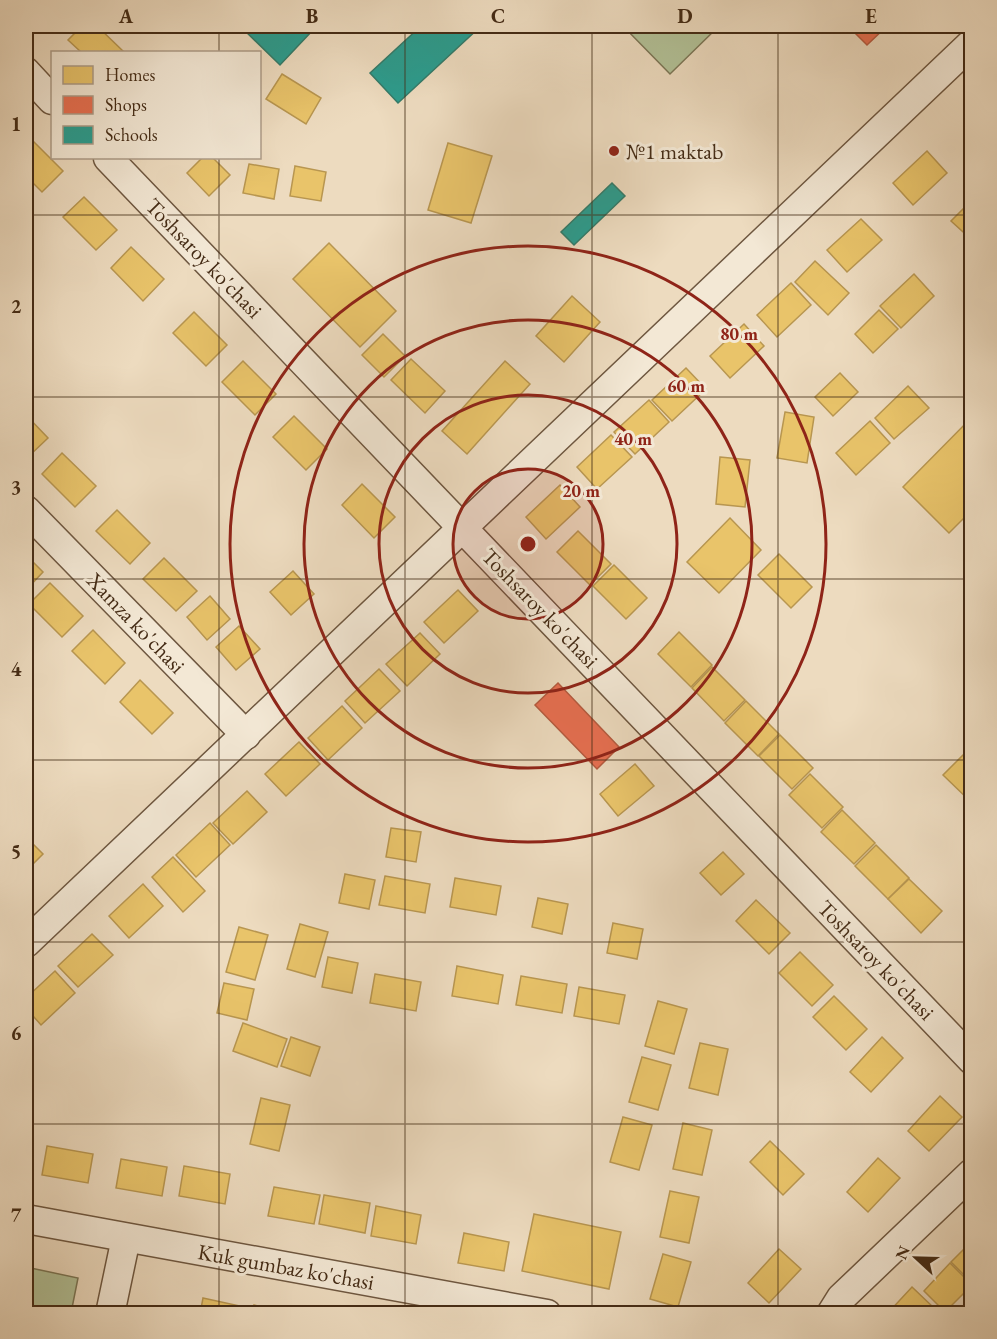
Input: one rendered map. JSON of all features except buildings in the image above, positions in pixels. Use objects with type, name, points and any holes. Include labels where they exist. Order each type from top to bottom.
[{"type":"street","points":[[27,938],[246,735],[461,526],[972,43]]},
{"type":"street","points":[[26,72],[51,99]]},
{"type":"street","name":"Toshsaroy ko'chasi","points":[[109,159],[972,1060]]},
{"type":"street","name":"Xamza ko'chasi","points":[[26,510],[246,735]]},
{"type":"street","points":[[831,1314],[841,1298],[972,1173]]},
{"type":"street","name":"Kuk gumbaz ko'chasi","points":[[26,1219],[547,1314]]},
{"type":"street","points":[[110,1314],[126,1238]]},
{"type":"green space","points":[[623,26],[719,26],[670,74]]},
{"type":"green space","points":[[26,1267],[78,1278],[71,1313],[26,1313]]},
{"type":"place","name":"№1 maktab","points":[[614,151]]}]
